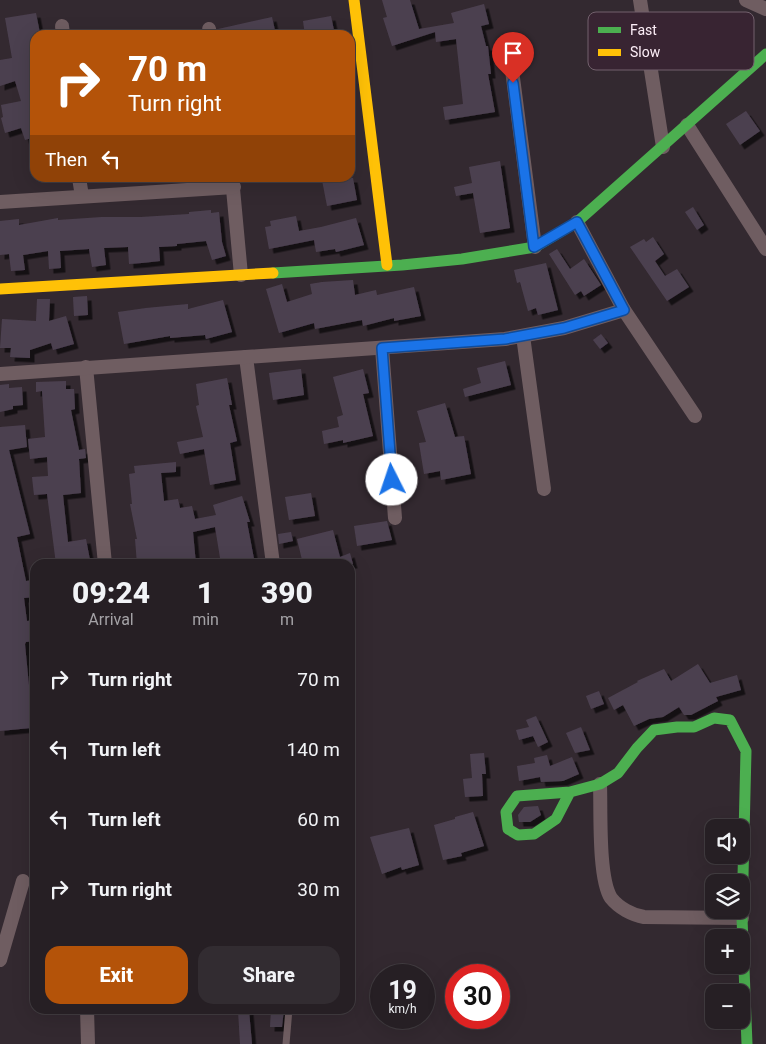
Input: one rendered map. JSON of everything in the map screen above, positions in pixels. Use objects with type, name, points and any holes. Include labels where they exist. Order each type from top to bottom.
[{"type":"street","points":[[354,0],[387,265]]},
{"type":"street","points":[[746,0],[766,9]]},
{"type":"street","points":[[508,47],[534,247]]},
{"type":"street","points":[[754,65],[766,54]]},
{"type":"street","points":[[650,70],[662,147]]},
{"type":"street","points":[[0,289],[387,265],[462,259],[534,247],[577,222],[748,70]]},
{"type":"street","points":[[687,125],[766,249]]},
{"type":"street","points":[[80,182],[82,196]]},
{"type":"street","points":[[0,202],[233,182],[241,275]]},
{"type":"street","points":[[577,222],[624,310],[695,416]]},
{"type":"street","points":[[0,374],[505,339],[564,328],[624,310]]},
{"type":"street","points":[[523,336],[544,489]]},
{"type":"street","points":[[382,348],[395,518]]},
{"type":"street","points":[[246,357],[272,559]]},
{"type":"street","points":[[86,368],[105,559]]},
{"type":"street","points":[[570,792],[556,819],[534,834],[518,835],[508,829],[506,812],[517,796],[570,792],[600,784],[618,773],[654,730],[694,727],[714,718],[730,720],[746,751],[743,874]]},
{"type":"street","points":[[600,784],[603,877],[606,888],[615,902],[627,911],[644,917],[705,918]]},
{"type":"street","points":[[0,960],[23,880]]},
{"type":"street","points":[[742,919],[747,1044]]},
{"type":"street","points":[[87,1014],[88,1044]]},
{"type":"lane","points":[[286,1044],[289,1014]]},
{"type":"building","points":[[382,0],[410,0],[419,29],[454,23],[451,13],[484,4],[489,24],[481,26],[486,46],[488,46],[491,74],[488,74],[495,112],[445,120],[443,107],[463,104],[456,39],[436,42],[435,32],[392,46],[383,18],[387,17]]},
{"type":"building","points":[[36,13],[39,30],[30,30],[30,138],[25,140],[21,128],[5,133],[1,118],[3,117],[1,105],[21,101],[15,81],[0,86],[0,60],[12,58],[5,18]]},
{"type":"building","points":[[331,16],[334,30],[304,30],[303,21]]},
{"type":"building","points":[[272,17],[275,30],[218,30]]},
{"type":"building","points":[[746,111],[760,131],[740,145],[726,124]]},
{"type":"building","points":[[500,161],[510,228],[480,233],[473,193],[456,196],[454,187],[472,183],[469,167]]},
{"type":"building","points":[[322,182],[354,182],[357,200],[327,206]]},
{"type":"building","points":[[693,207],[704,225],[697,230],[685,212]]},
{"type":"building","points":[[211,210],[211,213],[219,212],[222,242],[226,256],[212,260],[206,241],[159,247],[160,261],[129,264],[128,247],[104,248],[106,265],[92,267],[89,249],[60,251],[61,268],[49,269],[48,251],[23,255],[25,270],[11,271],[9,254],[0,255],[0,221],[19,219],[19,225],[58,218],[58,220],[141,217],[189,214],[189,212]]},
{"type":"building","points":[[296,216],[299,231],[356,218],[364,245],[336,252],[335,249],[316,252],[314,240],[269,249],[265,227],[271,226],[270,221]]},
{"type":"building","points":[[653,237],[664,254],[655,261],[665,276],[677,269],[689,287],[667,301],[630,247],[644,239],[646,242]]},
{"type":"building","points":[[557,249],[570,269],[584,259],[601,285],[584,296],[581,291],[575,295],[549,254]]},
{"type":"building","points":[[546,263],[558,310],[538,315],[536,308],[528,311],[520,282],[517,283],[514,270]]},
{"type":"building","points":[[353,280],[355,295],[376,290],[377,295],[414,287],[421,316],[394,321],[394,318],[363,326],[362,320],[315,329],[314,323],[279,333],[266,289],[282,284],[287,302],[312,294],[310,284]]},
{"type":"building","points":[[87,296],[88,315],[74,316],[73,297]]},
{"type":"building","points":[[37,299],[50,299],[49,321],[66,316],[74,344],[53,350],[51,343],[30,350],[30,358],[10,357],[11,348],[0,348],[2,319],[36,321]]},
{"type":"building","points":[[223,300],[232,332],[206,339],[205,335],[170,338],[170,336],[124,344],[118,312],[188,304],[188,309]]},
{"type":"building","points":[[601,334],[608,343],[600,349],[593,340]]},
{"type":"building","points":[[505,361],[511,385],[465,397],[463,389],[481,383],[477,368]]},
{"type":"building","points":[[301,369],[304,395],[273,400],[269,373]]},
{"type":"building","points":[[363,369],[369,393],[363,394],[373,436],[343,443],[343,440],[324,444],[322,431],[339,427],[337,417],[343,415],[333,377]]},
{"type":"building","points":[[227,378],[232,405],[229,405],[237,441],[230,443],[236,480],[210,485],[204,449],[180,454],[177,442],[203,437],[196,406],[199,405],[196,384]]},
{"type":"building","points":[[66,381],[66,389],[74,389],[75,409],[71,410],[79,450],[85,449],[86,458],[79,459],[81,493],[63,495],[68,542],[86,539],[90,559],[55,559],[47,494],[34,495],[32,477],[48,476],[47,457],[30,459],[28,439],[45,437],[42,391],[36,392],[36,382]]},
{"type":"building","points":[[9,384],[9,388],[22,387],[23,405],[13,406],[13,409],[0,412],[0,385]]},
{"type":"building","points":[[445,403],[455,437],[464,436],[471,474],[441,480],[440,471],[424,474],[419,443],[426,442],[417,411]]},
{"type":"building","points":[[25,425],[27,447],[9,450],[30,534],[17,537],[26,581],[30,580],[30,597],[24,598],[27,621],[30,621],[30,642],[25,644],[30,696],[30,728],[0,731],[0,427]]},
{"type":"building","points":[[176,462],[176,472],[161,473],[164,501],[178,499],[180,508],[192,506],[195,519],[216,515],[213,505],[242,496],[250,522],[247,522],[254,559],[220,559],[215,527],[193,532],[196,559],[137,559],[135,539],[137,539],[130,504],[132,504],[129,474],[135,473],[134,466]]},
{"type":"building","points":[[311,493],[315,516],[289,520],[285,497]]},
{"type":"building","points":[[387,521],[392,540],[357,546],[354,526]]},
{"type":"building","points":[[333,530],[340,557],[350,553],[352,559],[302,559],[297,539]]},
{"type":"building","points":[[291,532],[293,541],[279,544],[278,534]]},
{"type":"building","points":[[698,664],[710,683],[737,675],[741,690],[716,697],[718,701],[691,715],[684,715],[679,707],[663,717],[649,719],[634,726],[623,705],[614,710],[608,698],[637,681],[664,669],[671,681]]},
{"type":"building","points":[[599,691],[604,704],[591,709],[586,696]]},
{"type":"building","points":[[536,716],[548,742],[538,747],[533,736],[519,740],[516,730],[529,727],[526,720]]},
{"type":"building","points":[[581,727],[590,750],[575,753],[566,733]]},
{"type":"building","points":[[484,753],[486,774],[482,774],[483,796],[465,797],[463,779],[472,778],[470,754]]},
{"type":"building","points":[[547,755],[550,766],[572,757],[579,774],[563,781],[541,782],[540,777],[519,781],[517,766],[535,763],[534,758]]},
{"type":"building","points":[[538,806],[541,815],[530,822],[519,822],[518,815],[524,807]]},
{"type":"building","points":[[473,812],[484,846],[461,853],[462,856],[443,860],[434,825]]},
{"type":"building","points":[[409,828],[419,865],[402,870],[401,867],[382,874],[370,837]]},
{"type":"building","points":[[238,1014],[249,1014],[252,1044],[240,1044]]},
{"type":"building","points":[[271,1014],[283,1014],[282,1027],[270,1027]]},
{"type":"traffic: fast","points":[[754,65],[766,54]]},
{"type":"traffic: fast","points":[[273,273],[402,265],[462,259],[535,247],[577,222],[748,70]]},
{"type":"traffic: fast","points":[[570,792],[556,819],[534,834],[518,835],[508,829],[506,812],[517,796],[570,792],[600,784],[618,773],[654,730],[694,727],[714,718],[730,720],[746,751],[742,918],[747,1044]]},
{"type":"traffic: slow","points":[[354,0],[387,265]]},
{"type":"traffic: slow","points":[[0,289],[273,273]]},
{"type":"route","points":[[392,480],[382,348],[505,339],[564,328],[624,310],[577,222],[534,247],[513,83]]}]
